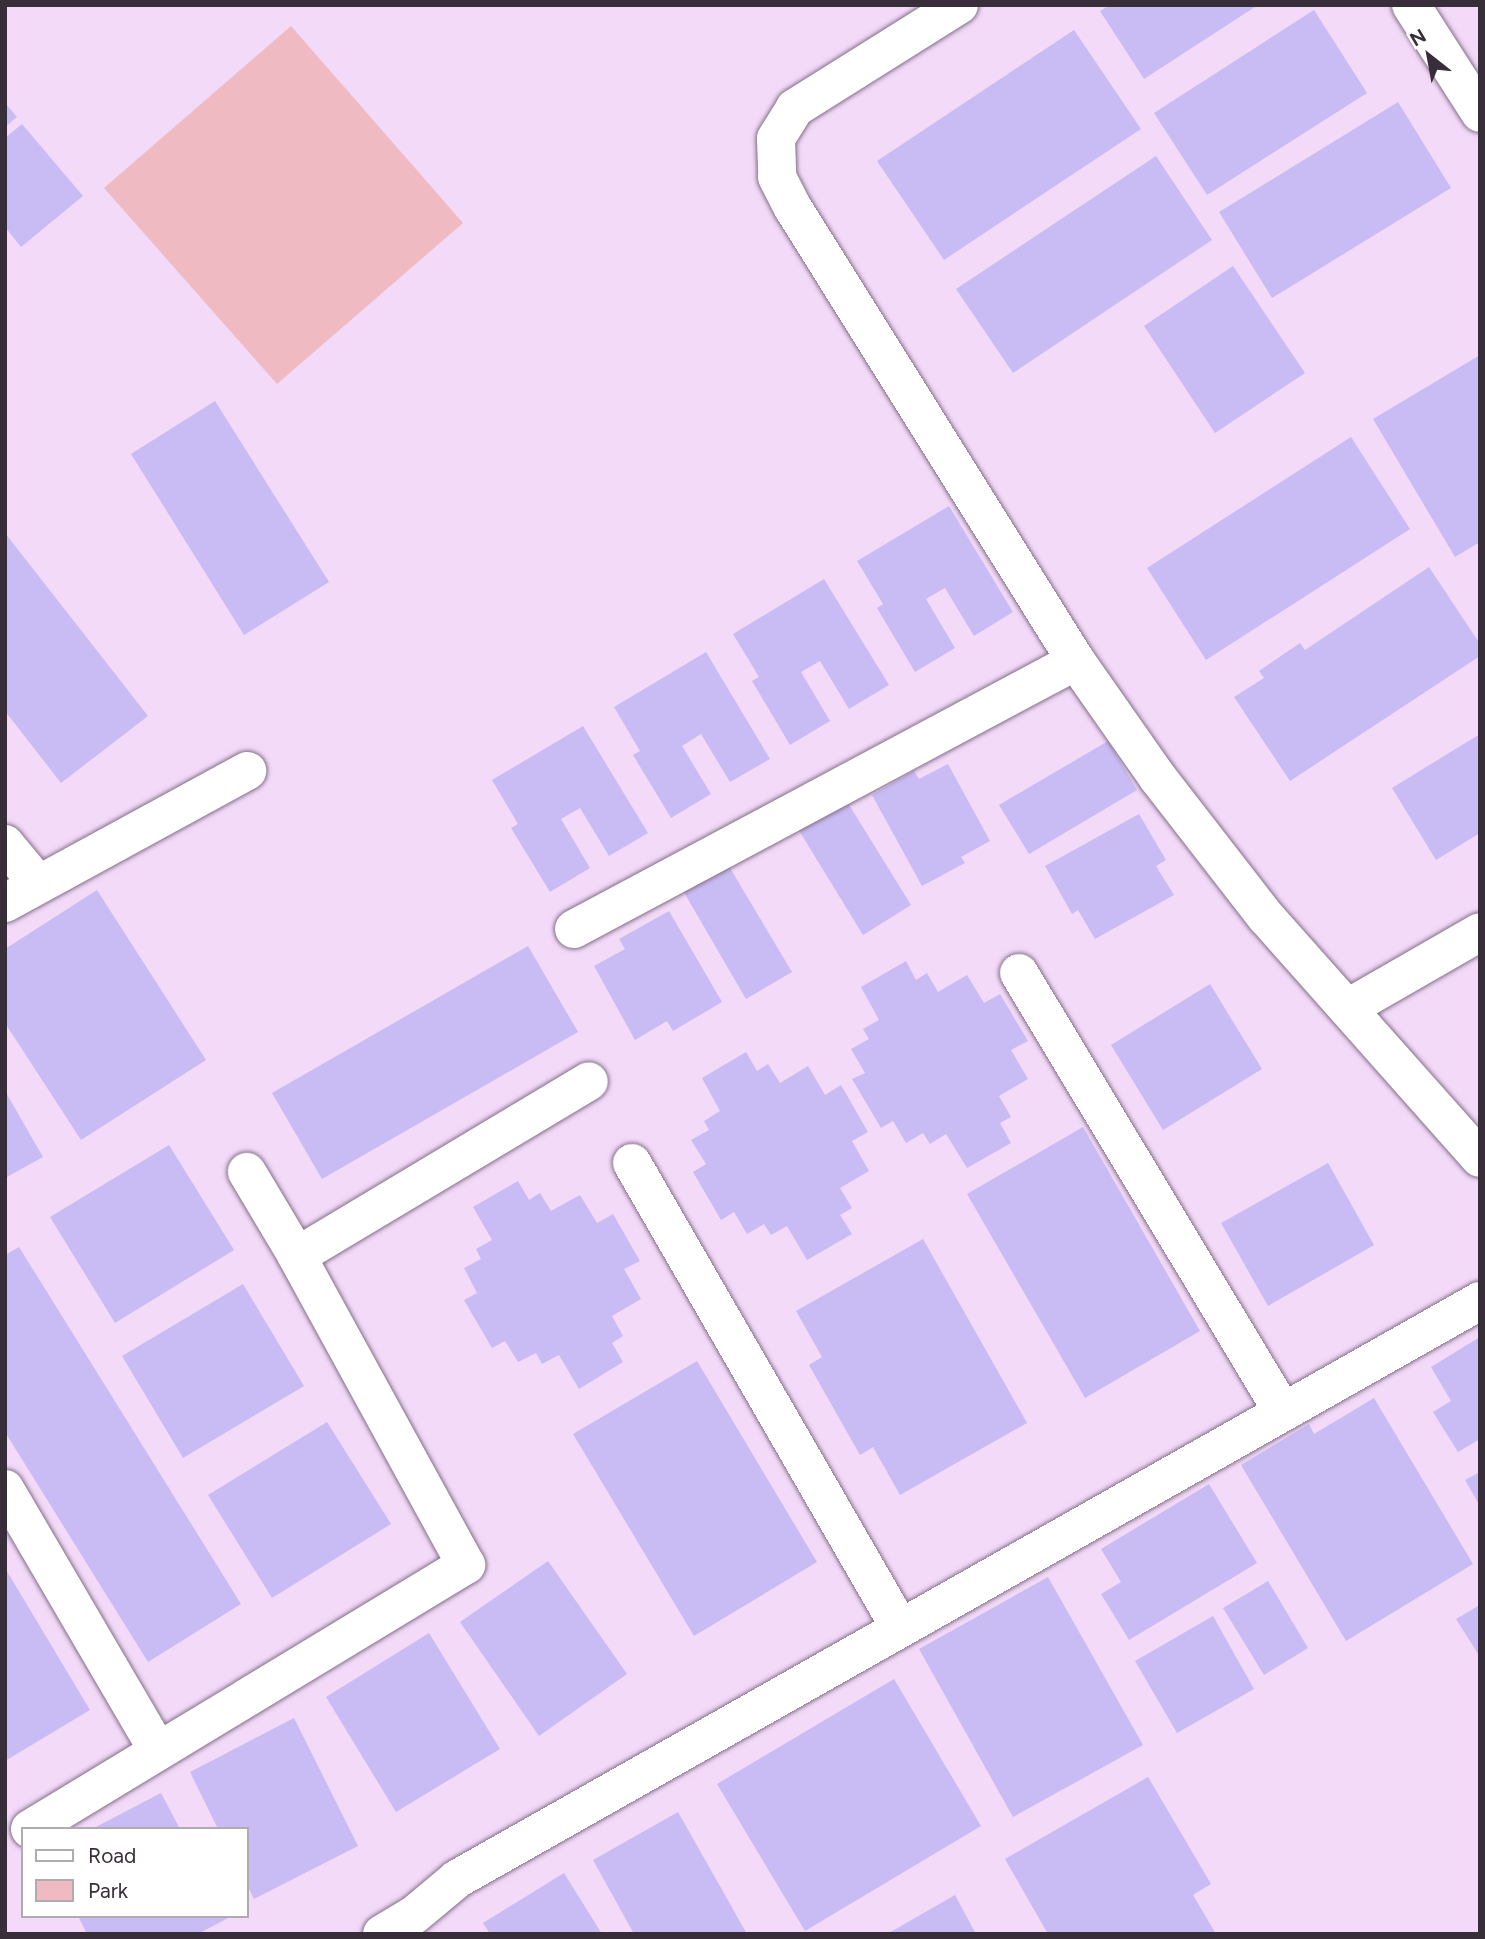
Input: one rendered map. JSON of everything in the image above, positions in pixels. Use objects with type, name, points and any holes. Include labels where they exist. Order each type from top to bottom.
[{"type":"street","points":[[959,5],[795,108],[776,139],[777,177],[793,208],[1076,661],[1158,778],[1258,906],[1480,1157]]},
{"type":"street","points":[[1411,5],[1480,113]]},
{"type":"street","points":[[574,929],[1076,661]]},
{"type":"street","points":[[5,904],[247,771]]},
{"type":"street","points":[[5,844],[38,884]]},
{"type":"street","points":[[1348,1008],[1480,932]]},
{"type":"street","points":[[1019,973],[1283,1412]]},
{"type":"street","points":[[297,1256],[589,1081]]},
{"type":"street","points":[[632,1163],[900,1628]]},
{"type":"street","points":[[33,1827],[466,1565],[297,1256],[247,1172]]},
{"type":"street","points":[[382,1934],[414,1915],[457,1879],[1480,1301]]},
{"type":"street","points":[[5,1489],[158,1751]]},
{"type":"street","points":[[5,1844],[21,1834]]},
{"type":"green space","points":[[291,26],[463,223],[277,384],[104,188]]},
{"type":"building","points":[[1110,5],[1258,5],[1144,79],[1100,11]]},
{"type":"building","points":[[1314,10],[1367,93],[1207,195],[1154,113]]},
{"type":"building","points":[[1074,30],[1141,129],[944,260],[877,161]]},
{"type":"building","points":[[1398,102],[1451,188],[1272,298],[1219,212]]},
{"type":"building","points":[[5,103],[17,117],[5,127]]},
{"type":"building","points":[[22,124],[83,196],[21,247],[5,227],[5,138]]},
{"type":"building","points":[[1156,156],[1212,240],[1013,373],[956,289]]},
{"type":"building","points":[[1233,266],[1305,373],[1215,433],[1144,326]]},
{"type":"building","points":[[1480,355],[1480,542],[1455,557],[1373,419]]},
{"type":"building","points":[[215,401],[329,582],[244,635],[131,454]]},
{"type":"building","points":[[1351,437],[1410,529],[1206,660],[1147,568]]},
{"type":"building","points":[[949,506],[1013,612],[974,636],[945,588],[926,599],[955,648],[915,672],[877,608],[883,604],[857,561]]},
{"type":"building","points":[[5,533],[148,716],[61,783],[5,711]]},
{"type":"building","points":[[1429,567],[1480,644],[1480,656],[1290,781],[1234,697],[1264,678],[1259,671],[1300,643],[1305,650]]},
{"type":"building","points":[[824,579],[889,685],[849,709],[820,661],[801,672],[830,721],[790,745],[752,681],[759,677],[733,634]]},
{"type":"building","points":[[706,652],[770,759],[730,782],[701,734],[682,746],[711,794],[671,818],[633,755],[640,751],[614,707]]},
{"type":"building","points":[[583,726],[648,833],[609,856],[580,808],[561,819],[590,868],[550,892],[511,828],[518,824],[492,780]]},
{"type":"building","points":[[1480,734],[1480,833],[1436,860],[1392,788]]},
{"type":"building","points":[[1108,741],[1137,790],[1029,854],[999,805]]},
{"type":"building","points":[[948,764],[990,841],[961,857],[965,863],[922,886],[872,795],[914,771],[919,779]]},
{"type":"building","points":[[843,795],[911,905],[863,935],[795,824]]},
{"type":"building","points":[[1139,814],[1166,860],[1156,866],[1174,895],[1095,939],[1078,910],[1072,914],[1045,866]]},
{"type":"building","points":[[727,863],[792,972],[746,999],[682,889]]},
{"type":"building","points":[[97,890],[206,1060],[81,1140],[5,1023],[5,949]]},
{"type":"building","points":[[669,911],[722,1002],[673,1031],[667,1021],[635,1040],[594,966],[625,949],[619,939]]},
{"type":"building","points":[[528,946],[578,1032],[322,1179],[272,1093]]},
{"type":"building","points":[[906,961],[916,980],[927,973],[938,992],[967,975],[984,1003],[1000,994],[1028,1041],[1011,1050],[1028,1079],[999,1096],[1011,1117],[1000,1123],[1011,1143],[967,1168],[946,1134],[930,1144],[923,1133],[906,1143],[893,1121],[881,1128],[852,1079],[865,1073],[851,1049],[869,1039],[863,1029],[879,1020],[861,987]]},
{"type":"building","points":[[1210,984],[1262,1069],[1163,1130],[1111,1045]]},
{"type":"building","points":[[746,1052],[757,1071],[768,1064],[780,1083],[808,1066],[825,1095],[841,1085],[868,1132],[852,1141],[869,1171],[840,1188],[852,1208],[840,1215],[852,1234],[807,1260],[787,1226],[771,1235],[764,1224],[747,1234],[734,1212],[721,1220],[693,1172],[706,1164],[691,1140],[709,1130],[704,1121],[720,1111],[702,1078]]},
{"type":"building","points":[[5,1091],[43,1157],[5,1178]]},
{"type":"building","points":[[1083,1127],[1200,1331],[1085,1398],[967,1194]]},
{"type":"building","points":[[169,1145],[234,1250],[115,1323],[50,1217]]},
{"type":"building","points":[[1328,1163],[1374,1245],[1268,1306],[1221,1223]]},
{"type":"building","points":[[518,1181],[529,1200],[540,1193],[551,1211],[580,1195],[597,1223],[613,1214],[640,1261],[624,1269],[641,1299],[612,1316],[623,1336],[612,1343],[623,1362],[579,1389],[559,1355],[542,1364],[536,1353],[518,1362],[505,1341],[492,1348],[464,1300],[477,1293],[464,1268],[481,1259],[476,1249],[492,1240],[473,1207]]},
{"type":"building","points":[[923,1239],[1027,1423],[900,1495],[873,1447],[860,1455],[809,1365],[822,1357],[796,1311]]},
{"type":"building","points":[[19,1247],[241,1604],[148,1662],[5,1432],[5,1255]]},
{"type":"building","points":[[243,1284],[304,1386],[183,1458],[122,1356]]},
{"type":"building","points":[[1480,1337],[1480,1439],[1458,1452],[1433,1412],[1451,1401],[1431,1367]]},
{"type":"building","points":[[697,1361],[817,1562],[694,1636],[573,1434]]},
{"type":"building","points":[[1374,1398],[1473,1564],[1346,1641],[1241,1465],[1309,1424],[1314,1434]]},
{"type":"building","points":[[327,1422],[391,1524],[272,1598],[208,1495]]},
{"type":"building","points":[[1480,1472],[1480,1506],[1465,1480]]},
{"type":"building","points":[[1209,1484],[1257,1563],[1129,1640],[1101,1594],[1121,1582],[1101,1549]]},
{"type":"building","points":[[548,1561],[627,1674],[539,1736],[460,1622]]},
{"type":"building","points":[[5,1568],[90,1710],[5,1761]]},
{"type":"building","points":[[1048,1577],[1143,1745],[1013,1817],[919,1649]]},
{"type":"building","points":[[1268,1581],[1308,1648],[1264,1675],[1223,1608]]},
{"type":"building","points":[[1480,1605],[1480,1657],[1456,1619]]},
{"type":"building","points":[[1213,1616],[1254,1689],[1177,1733],[1135,1661]]},
{"type":"building","points":[[429,1633],[500,1749],[396,1812],[326,1697]]},
{"type":"building","points":[[894,1679],[981,1826],[805,1931],[717,1784]]},
{"type":"building","points":[[294,1718],[358,1846],[254,1899],[248,1887],[248,1827],[217,1827],[190,1772]]},
{"type":"building","points":[[1148,1777],[1211,1884],[1193,1895],[1216,1934],[1048,1934],[1005,1859]]},
{"type":"building","points":[[161,1793],[179,1827],[96,1827]]},
{"type":"building","points":[[678,1812],[747,1934],[634,1934],[593,1860]]},
{"type":"building","points":[[564,1873],[602,1934],[490,1934],[483,1923]]},
{"type":"building","points":[[955,1895],[976,1934],[887,1934]]},
{"type":"building","points":[[79,1918],[228,1918],[198,1934],[87,1934]]}]
